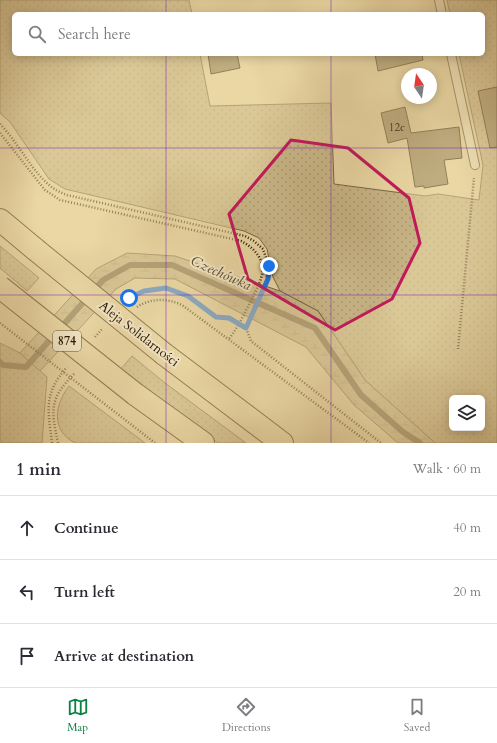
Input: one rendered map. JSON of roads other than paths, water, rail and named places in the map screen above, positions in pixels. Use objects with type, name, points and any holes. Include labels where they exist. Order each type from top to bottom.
[{"type":"main road","name":"Aleja Solidarności","points":[[0,220],[164,354],[282,443]]},
{"type":"main road","name":"874","points":[[0,287],[135,394],[203,443]]},
{"type":"lane","points":[[439,0],[442,12]]},
{"type":"lane","points":[[451,56],[475,166]]},
{"type":"waterway","name":"Czechówka","points":[[0,362],[3,365],[26,367],[103,280],[130,265],[172,265],[315,328],[361,395],[403,432],[420,443]]}]
